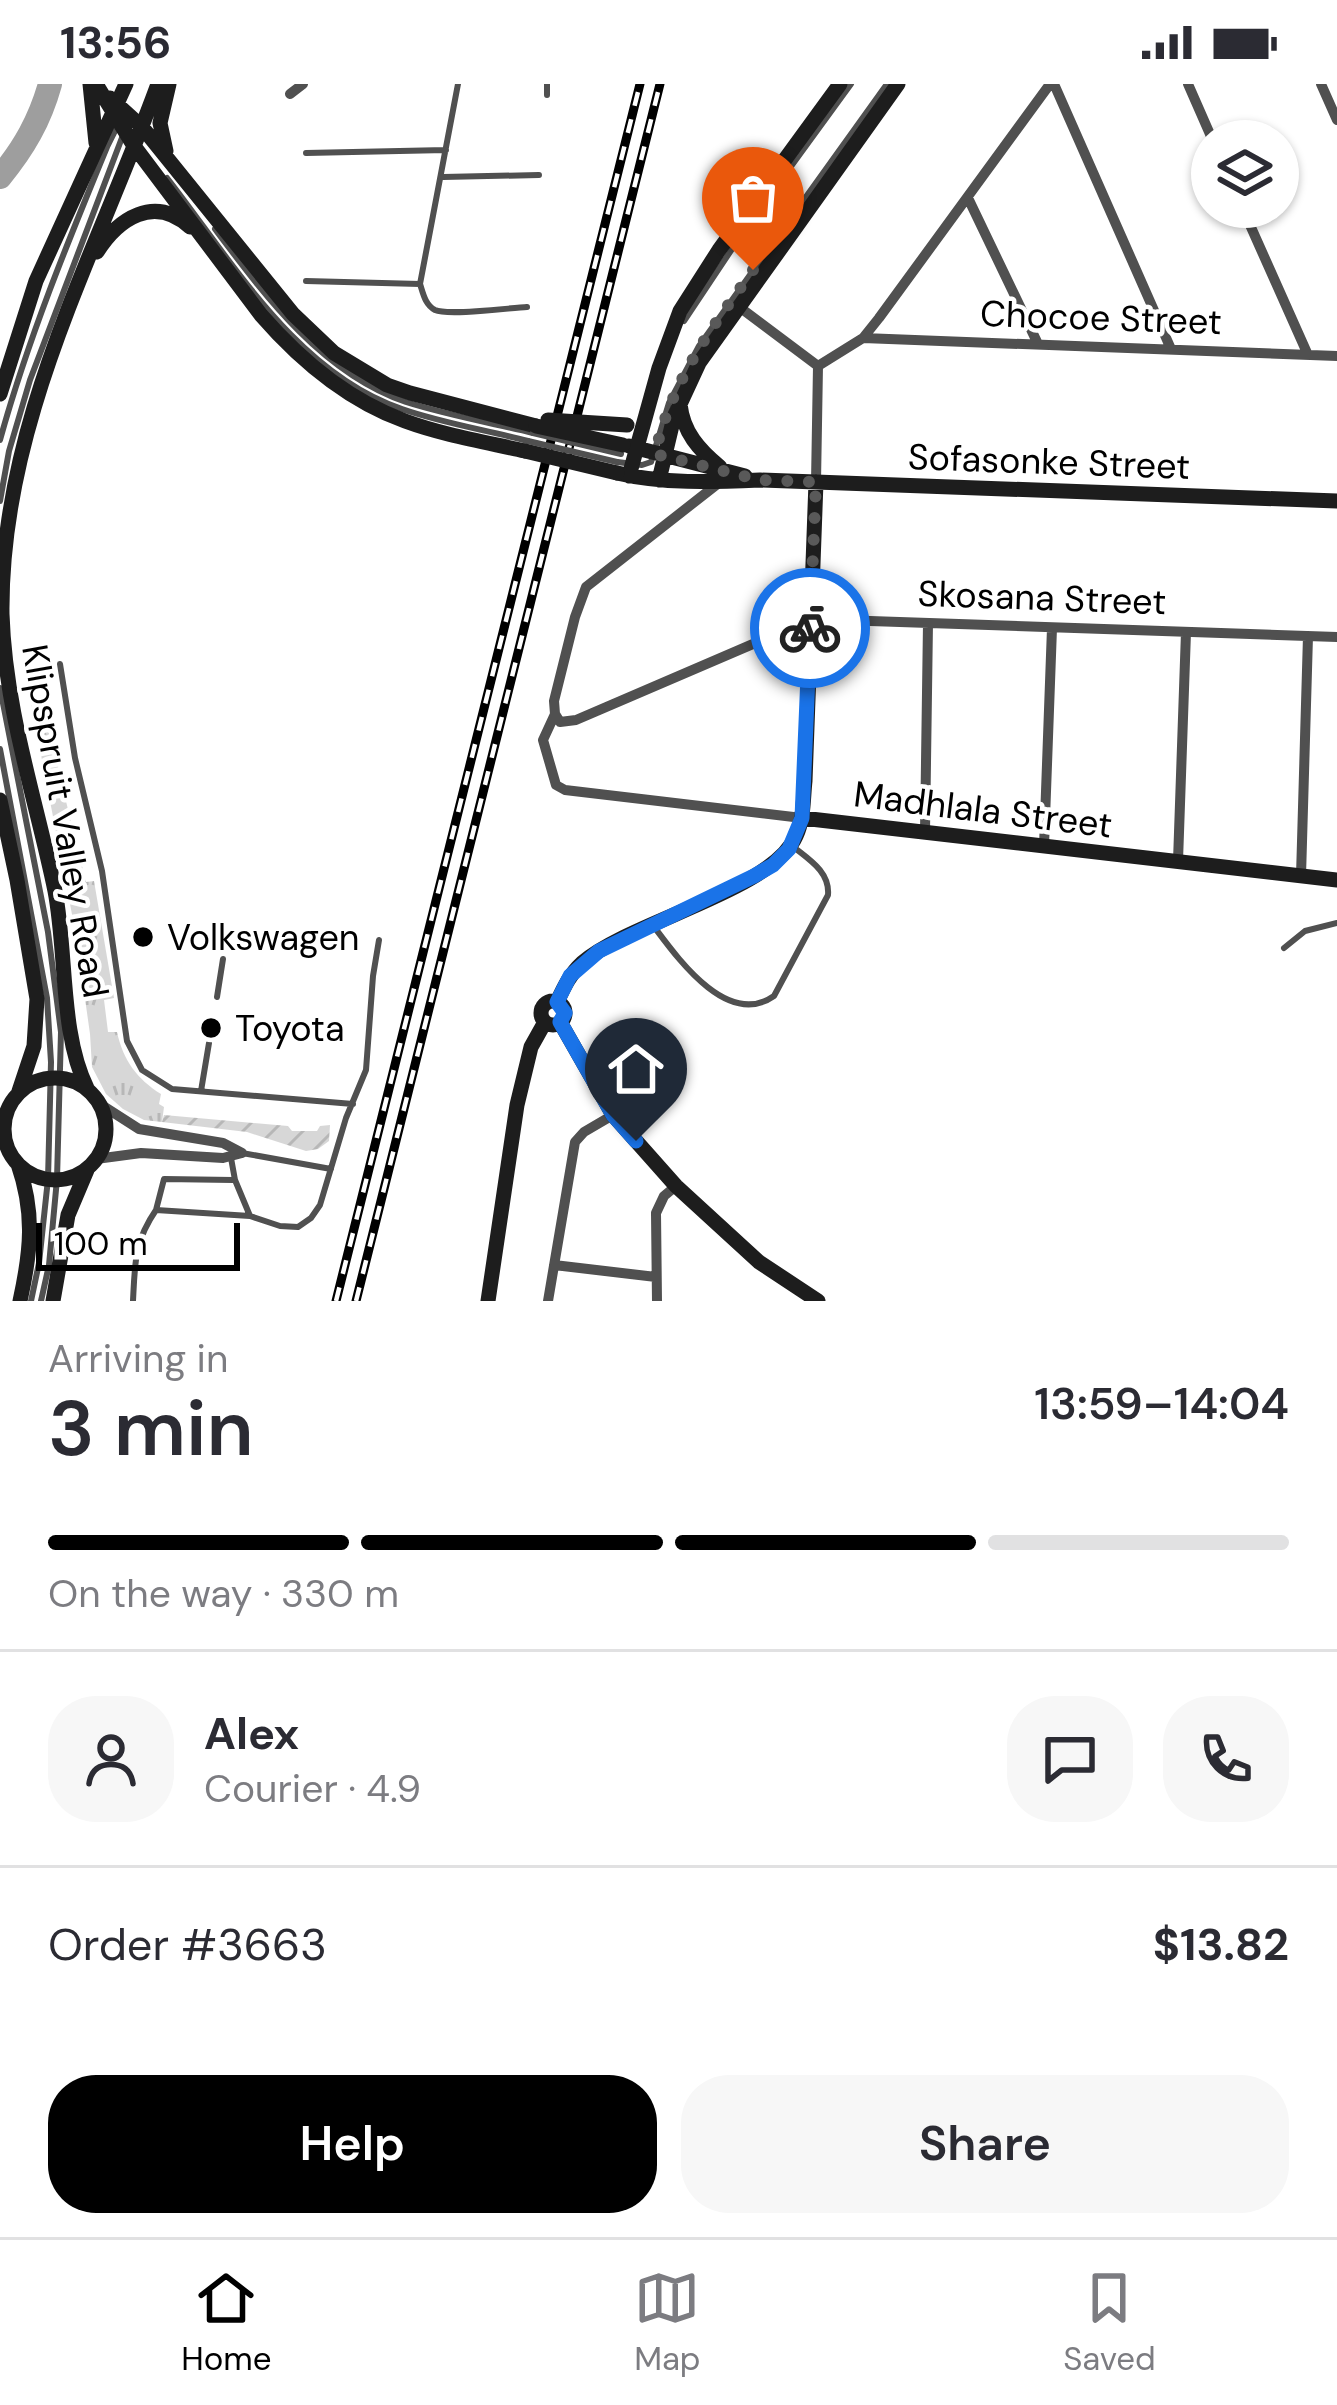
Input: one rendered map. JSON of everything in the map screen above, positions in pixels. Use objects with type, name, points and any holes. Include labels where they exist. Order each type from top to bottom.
[{"type":"main road","name":"Klipspruit Valley Road","points":[[126,84],[128,126]]},
{"type":"main road","name":"Klipspruit Valley Road","points":[[87,1088],[71,1041],[55,890],[8,691],[2,614],[4,554],[18,461],[38,390],[128,126],[158,84]]},
{"type":"main road","points":[[169,84],[160,123],[169,160]]},
{"type":"main road","points":[[634,458],[639,427],[680,310],[840,84]]},
{"type":"main road","points":[[634,458],[680,400],[738,306],[898,84]]},
{"type":"main road","points":[[95,85],[128,126]]},
{"type":"main road","points":[[95,85],[96,146]]},
{"type":"main road","name":"Klipspruit Valley Road","points":[[0,394],[36,281],[96,146],[128,126]]},
{"type":"main road","name":"Sofasonke Street","points":[[128,126],[169,160],[293,314],[355,368],[410,393],[501,416],[534,434],[634,458],[659,480],[722,476]]},
{"type":"main road","name":"Sofasonke Street","points":[[128,126],[205,241],[282,340],[345,391],[416,425],[534,434],[722,476],[760,480],[1337,501]]},
{"type":"main road","points":[[75,291],[100,246],[125,219],[166,213],[182,220],[205,241]]},
{"type":"main road","points":[[680,400],[681,416],[691,436],[722,476]]},
{"type":"main road","points":[[534,434],[639,427]]},
{"type":"main road","points":[[634,458],[659,480]]},
{"type":"main road","points":[[488,1301],[517,1105],[531,1047],[565,1013],[557,1002],[570,976],[585,960],[773,865],[791,845],[802,818],[816,482]]},
{"type":"main road","name":"Klipspruit Valley Road","points":[[0,800],[37,999],[34,1046],[4,1126],[7,1146],[18,1164]]},
{"type":"main road","name":"Madhlala Street","points":[[802,818],[1337,880]]},
{"type":"main road","points":[[553,1022],[613,1115],[676,1186],[759,1262],[816,1301]]},
{"type":"main road","points":[[18,1094],[33,1083],[56,1078],[87,1088],[105,1118],[106,1132],[68,1214],[53,1301]]},
{"type":"main road","points":[[18,1164],[52,1179],[77,1174],[92,1163]]},
{"type":"main road","points":[[18,1164],[28,1195],[31,1228],[20,1301]]},
{"type":"street","points":[[290,94],[303,84]]},
{"type":"street","points":[[818,366],[862,338],[1052,84],[1171,350]]},
{"type":"street","points":[[1188,84],[1204,120]]},
{"type":"street","points":[[1322,84],[1337,120]]},
{"type":"street","points":[[968,198],[1038,344]]},
{"type":"street","points":[[1252,228],[1308,355]]},
{"type":"street","points":[[738,306],[818,366]]},
{"type":"street","name":"Chocoe Street","points":[[862,338],[1337,356]]},
{"type":"street","points":[[816,482],[818,366]]},
{"type":"street","name":"Madhlala Street","points":[[722,476],[586,587],[559,680],[555,714],[543,740],[556,785],[577,792],[802,818]]},
{"type":"street","name":"Skosana Street","points":[[555,714],[560,722],[576,720],[811,619],[1337,637]]},
{"type":"street","points":[[925,832],[928,623]]},
{"type":"street","points":[[1044,846],[1052,628]]},
{"type":"street","points":[[1178,861],[1186,632]]},
{"type":"street","points":[[1300,876],[1307,636]]},
{"type":"street","points":[[92,1163],[141,1153],[223,1158],[234,1152],[223,1143],[146,1132],[100,1104]]},
{"type":"street","points":[[548,1301],[574,1142],[613,1115]]},
{"type":"street","points":[[657,1301],[656,1214],[664,1196],[676,1186]]},
{"type":"street","points":[[554,1265],[656,1277]]},
{"type":"lane","points":[[458,84],[420,284],[425,301],[435,310],[527,308]]},
{"type":"lane","points":[[547,84],[547,95]]},
{"type":"lane","points":[[639,427],[689,311],[851,84]]},
{"type":"lane","points":[[634,458],[699,346],[887,84]]},
{"type":"lane","points":[[128,126],[282,314],[322,353],[382,392],[407,402],[534,434]]},
{"type":"lane","name":"Klipspruit Valley Road","points":[[0,440],[48,290],[106,147],[128,126]]},
{"type":"lane","name":"Klipspruit Valley Road","points":[[0,501],[30,380],[128,126]]},
{"type":"lane","points":[[305,153],[446,150]]},
{"type":"lane","points":[[442,177],[539,175]]},
{"type":"lane","points":[[306,280],[420,284]]},
{"type":"lane","points":[[60,664],[74,758],[103,871],[127,1041],[136,1062],[156,1081],[172,1088],[353,1104]]},
{"type":"lane","name":"Klipspruit Valley Road","points":[[0,688],[48,932],[61,1032],[49,1264],[41,1301]]},
{"type":"lane","name":"Klipspruit Valley Road","points":[[0,749],[47,998],[56,1078]]},
{"type":"lane","points":[[652,925],[700,982],[732,1001],[765,1002],[774,996],[830,887],[825,874],[791,845]]},
{"type":"lane","points":[[1284,948],[1305,932],[1337,923]]},
{"type":"lane","points":[[156,1210],[250,1216],[280,1226],[298,1226],[311,1218],[320,1205],[366,1070],[379,940]]},
{"type":"lane","points":[[217,997],[224,959]]},
{"type":"lane","points":[[201,1091],[209,1043]]},
{"type":"lane","points":[[250,1216],[235,1180],[234,1152],[331,1168]]},
{"type":"lane","name":"Klipspruit Valley Road","points":[[32,1301],[52,1179]]},
{"type":"lane","points":[[133,1301],[136,1245],[156,1210],[164,1179],[235,1180]]},
{"type":"green space","points":[[49,694],[59,773],[86,882],[94,881],[114,998],[104,1000],[108,1032],[117,1032],[132,1068],[161,1094],[162,1122],[144,1120],[123,1109],[106,1094],[92,1067],[76,935],[30,698]]},
{"type":"green space","points":[[164,1115],[288,1126],[292,1131],[317,1131],[330,1125],[329,1141],[306,1151],[247,1132],[162,1122]]},
{"type":"waterway","points":[[0,177],[30,133],[50,84]]},
{"type":"railway","points":[[336,1301],[640,84]]},
{"type":"railway","points":[[356,1301],[660,84]]},
{"type":"way so far","points":[[753,270],[681,376],[655,454],[760,480],[816,482],[810,628]]},
{"type":"place","name":"Volkswagen","points":[[143,937]]},
{"type":"place","name":"Toyota","points":[[211,1028]]},
{"type":"route","points":[[636,1141],[613,1115],[560,1022],[565,1013],[557,1002],[570,976],[585,960],[754,876],[789,849],[802,818],[810,628]]}]
